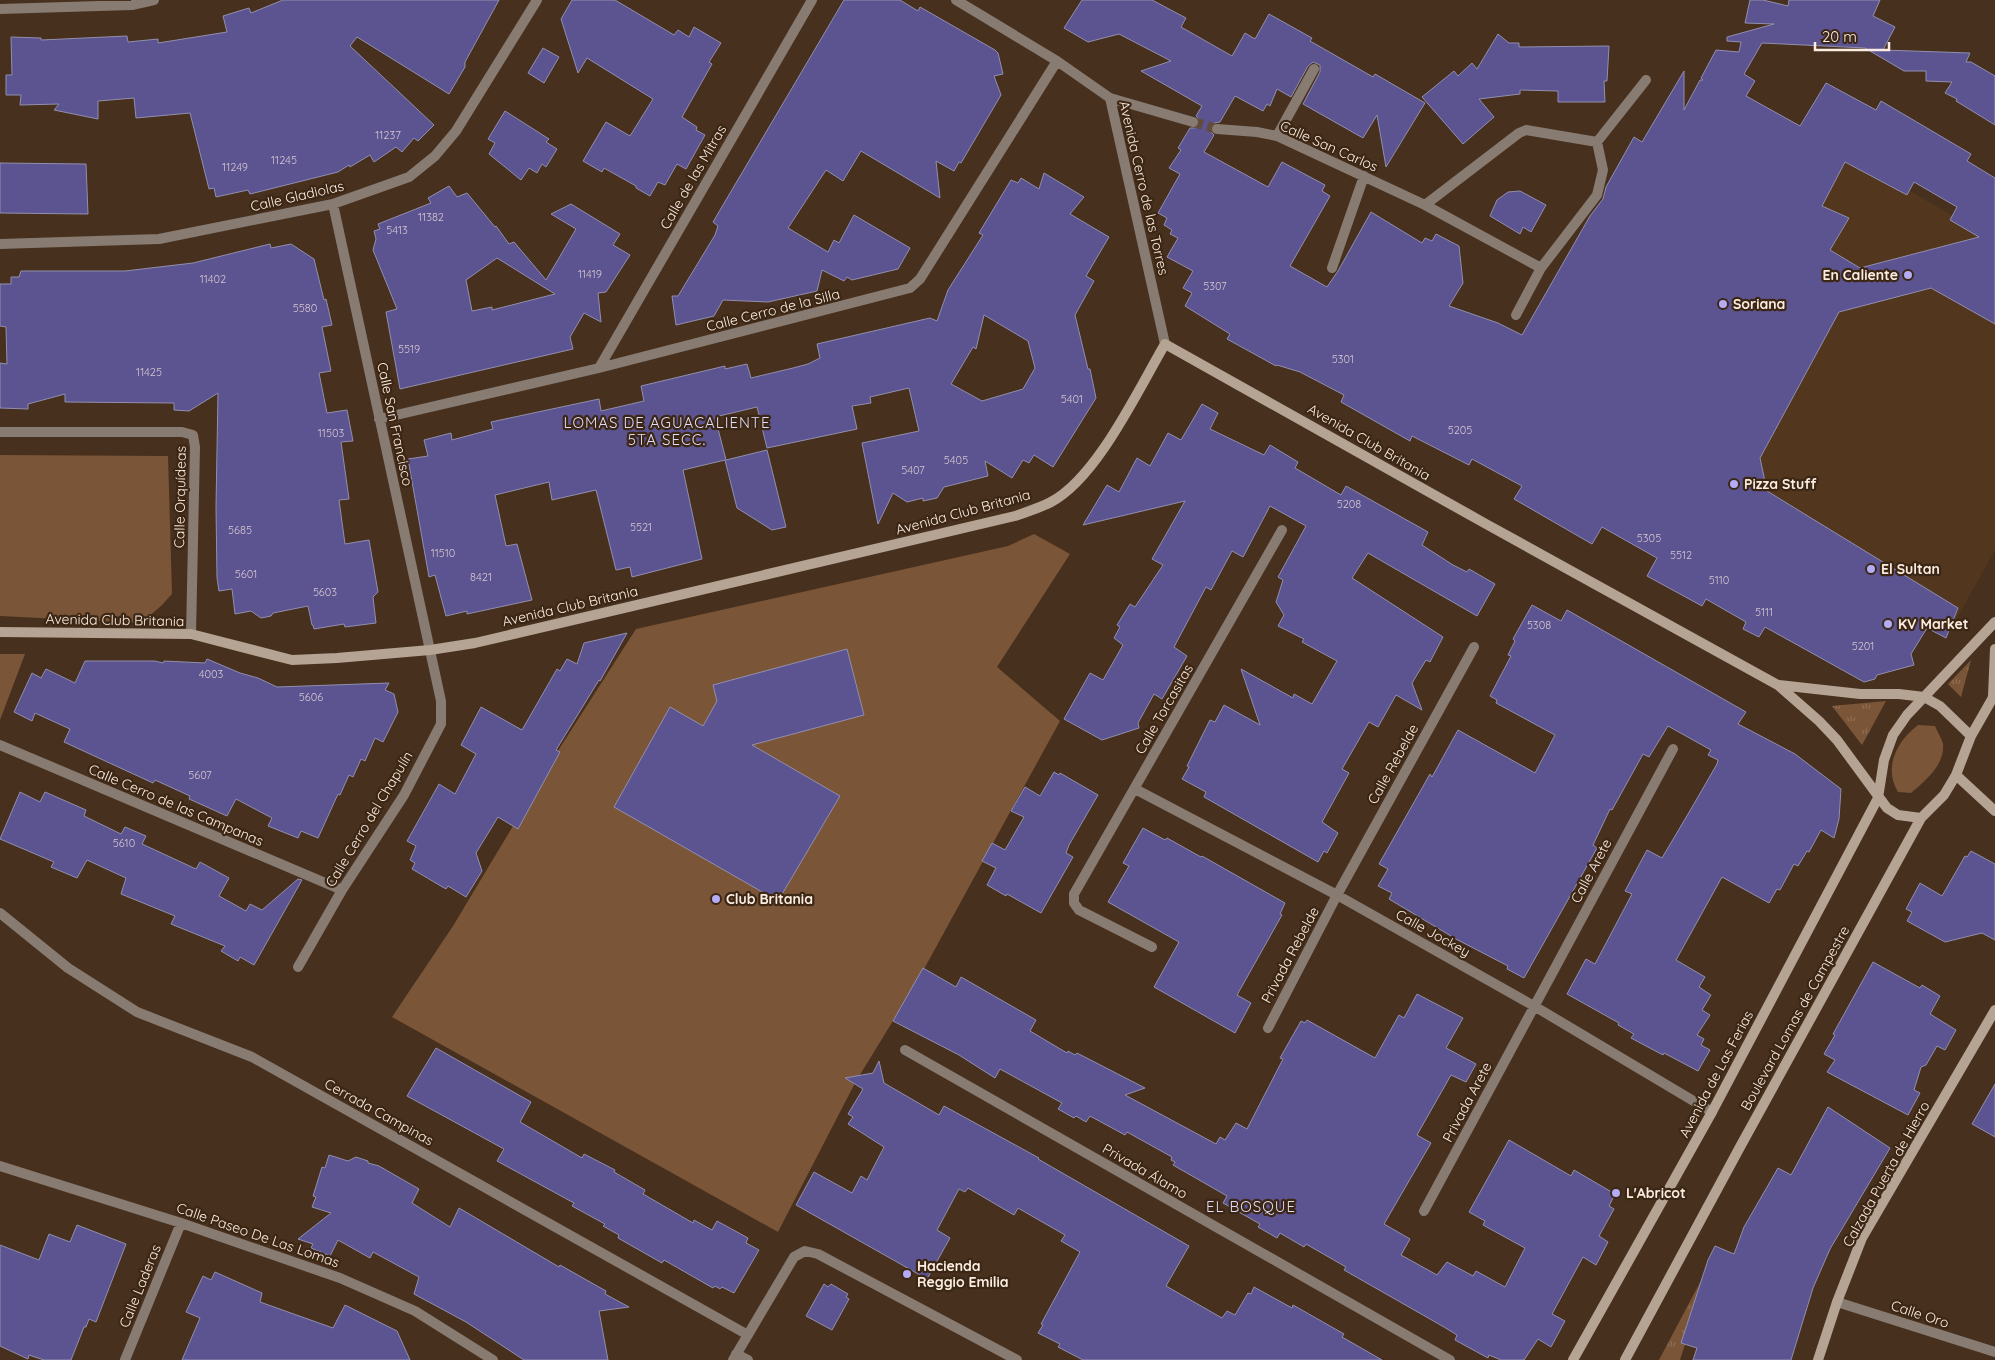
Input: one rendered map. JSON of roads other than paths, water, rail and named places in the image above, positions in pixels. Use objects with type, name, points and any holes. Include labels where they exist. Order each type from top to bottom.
[{"type":"main road","name":"Avenida Club Britania","points":[[0,632],[191,634],[292,660],[430,650],[475,643],[1015,516],[1051,502],[1074,486],[1104,448],[1165,344],[1494,529],[1778,685],[1820,721],[1887,808],[1898,815],[1921,818]]},
{"type":"main road","points":[[1878,798],[1884,760],[1893,735],[1907,715],[1995,622]]},
{"type":"main road","points":[[1994,695],[1995,649]]},
{"type":"main road","name":"Avenida Club Britania","points":[[1778,685],[1850,694],[1899,694],[1924,697],[1940,706],[1971,736]]},
{"type":"main road","name":"Boulevard Lomas de Campestre","points":[[1625,1360],[1921,818],[1944,795],[1956,774],[1971,736],[1994,695]]},
{"type":"main road","points":[[1956,774],[1995,811]]},
{"type":"main road","name":"Avenida de Las Ferias","points":[[1573,1360],[1712,1112],[1878,798]]},
{"type":"main road","name":"Calzada Puerta de Hierro","points":[[1818,1360],[1837,1302],[1862,1238],[1995,1010]]},
{"type":"street","points":[[0,9],[132,5],[154,0]]},
{"type":"street","name":"Calle Gladiolas","points":[[0,244],[159,239],[333,204],[409,178],[435,156],[456,131],[537,0]]},
{"type":"street","name":"Calle de las Mitras","points":[[599,368],[812,0]]},
{"type":"street","name":"Avenida Cerro de las Torres","points":[[956,0],[1057,61],[1110,98],[1165,344]]},
{"type":"street","name":"Calle Cerro de la Silla","points":[[379,419],[599,368],[910,288],[920,279],[1057,61]]},
{"type":"street","points":[[1277,136],[1314,69]]},
{"type":"street","points":[[1597,142],[1646,80]]},
{"type":"street","points":[[1110,98],[1193,122]]},
{"type":"street","name":"Calle San Carlos","points":[[1217,129],[1257,132],[1277,136],[1425,205],[1541,268]]},
{"type":"street","points":[[1425,205],[1519,133],[1526,130],[1597,142]]},
{"type":"street","points":[[1516,315],[1541,268],[1597,195],[1603,170],[1597,142]]},
{"type":"street","points":[[1332,268],[1364,176]]},
{"type":"street","name":"Calle San Francisco","points":[[333,204],[430,650]]},
{"type":"street","name":"Calle Orquídeas","points":[[0,432],[182,432],[194,435],[191,634]]},
{"type":"street","name":"Calle Torcasitas","points":[[1152,946],[1079,910],[1074,903],[1074,894],[1282,530]]},
{"type":"street","name":"Calle Rebelde","points":[[1337,895],[1474,647]]},
{"type":"street","name":"Calle Cerro del Chapulín","points":[[298,967],[342,890],[404,795],[441,724],[441,700],[430,650]]},
{"type":"street","name":"Calle Cerro de las Campanas","points":[[0,745],[342,890]]},
{"type":"street","name":"Calle Arete","points":[[1534,1006],[1672,749]]},
{"type":"street","name":"Calle Jockey","points":[[1135,789],[1337,895],[1534,1006],[1712,1112]]},
{"type":"street","name":"Privada Rebelde","points":[[1268,1028],[1337,895]]},
{"type":"street","name":"Cerrada Campinas","points":[[0,913],[68,968],[137,1012],[252,1057],[748,1335]]},
{"type":"street","name":"Privada Arete","points":[[1424,1211],[1534,1006]]},
{"type":"street","name":"Privada Álamo","points":[[905,1050],[1450,1360]]},
{"type":"street","name":"Calle Paseo De Las Lomas","points":[[0,1166],[181,1223],[340,1278],[415,1311],[493,1360]]},
{"type":"street","name":"Calle Laderas","points":[[125,1360],[181,1223]]},
{"type":"street","points":[[748,1360],[735,1357],[794,1257],[805,1250],[818,1254],[1017,1360]]},
{"type":"street","name":"Calle Oro","points":[[1837,1302],[1995,1352]]},
{"type":"tunnel","points":[[1193,122],[1217,129]]},
{"type":"place","name":"En Caliente","points":[[1908,275]]},
{"type":"place","name":"Soriana","points":[[1723,304]]},
{"type":"place","name":"Pizza Stuff","points":[[1734,484]]},
{"type":"place","name":"El Sultan","points":[[1871,569]]},
{"type":"place","name":"KV Market","points":[[1888,624]]},
{"type":"place","name":"Club Britania","points":[[716,899]]},
{"type":"place","name":"L'Abricot","points":[[1616,1193]]},
{"type":"place","name":"Hacienda Reggio Emilia","points":[[907,1274]]},
{"type":"district","name":"LOMAS DE AGUACALIENTE 5TA SECC.","points":[[667,430]]},
{"type":"district","name":"EL BOSQUE","points":[[1251,1206]]}]
